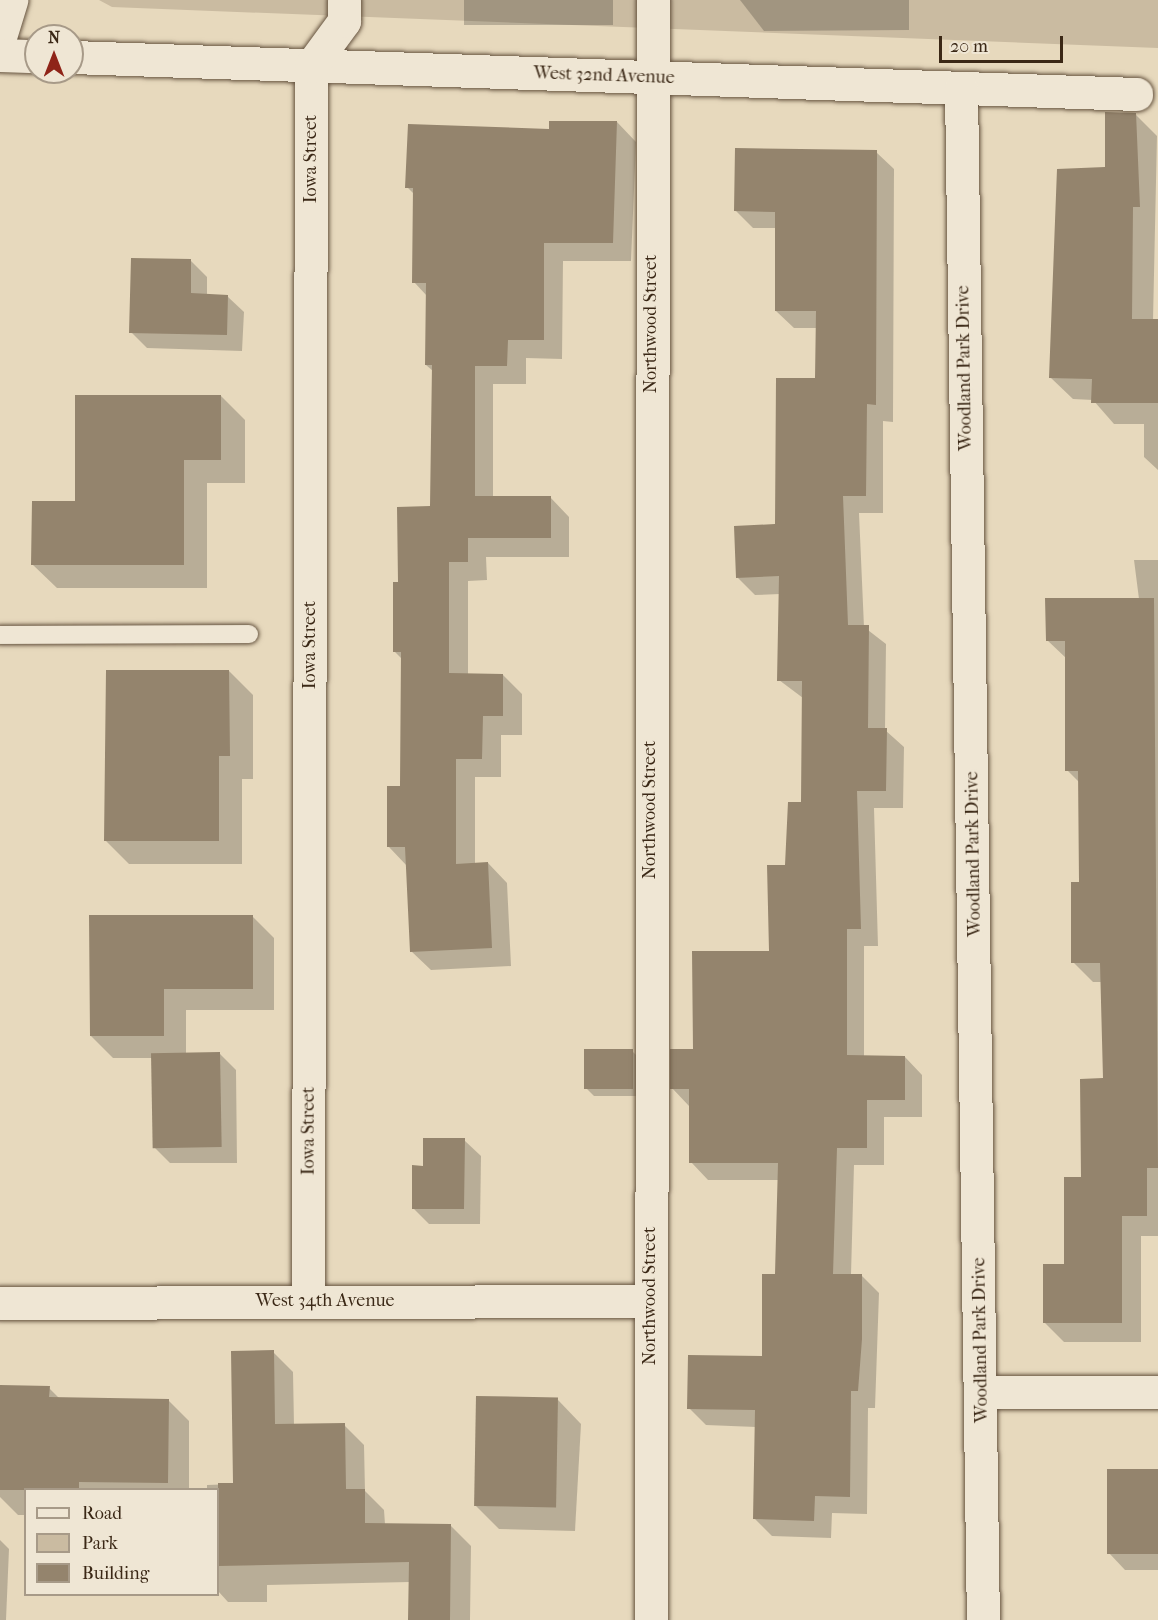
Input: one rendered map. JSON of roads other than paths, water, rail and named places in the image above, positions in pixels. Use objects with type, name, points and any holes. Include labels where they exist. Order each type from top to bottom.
[{"type":"street","points":[[0,37],[11,0]]},
{"type":"street","points":[[311,66],[344,21],[344,0]]},
{"type":"street","name":"Northwood Street","points":[[651,1620],[651,77],[653,0]]},
{"type":"street","points":[[0,55],[24,56]]},
{"type":"street","name":"West 32nd Avenue","points":[[84,57],[1136,94]]},
{"type":"street","name":"Iowa Street","points":[[308,1301],[311,66]]},
{"type":"street","name":"Woodland Park Drive","points":[[961,88],[983,1392],[983,1620]]},
{"type":"street","name":"West 34th Avenue","points":[[0,1303],[650,1301]]},
{"type":"street","points":[[983,1392],[1158,1392]]},
{"type":"lane","points":[[0,635],[249,634]]}]
